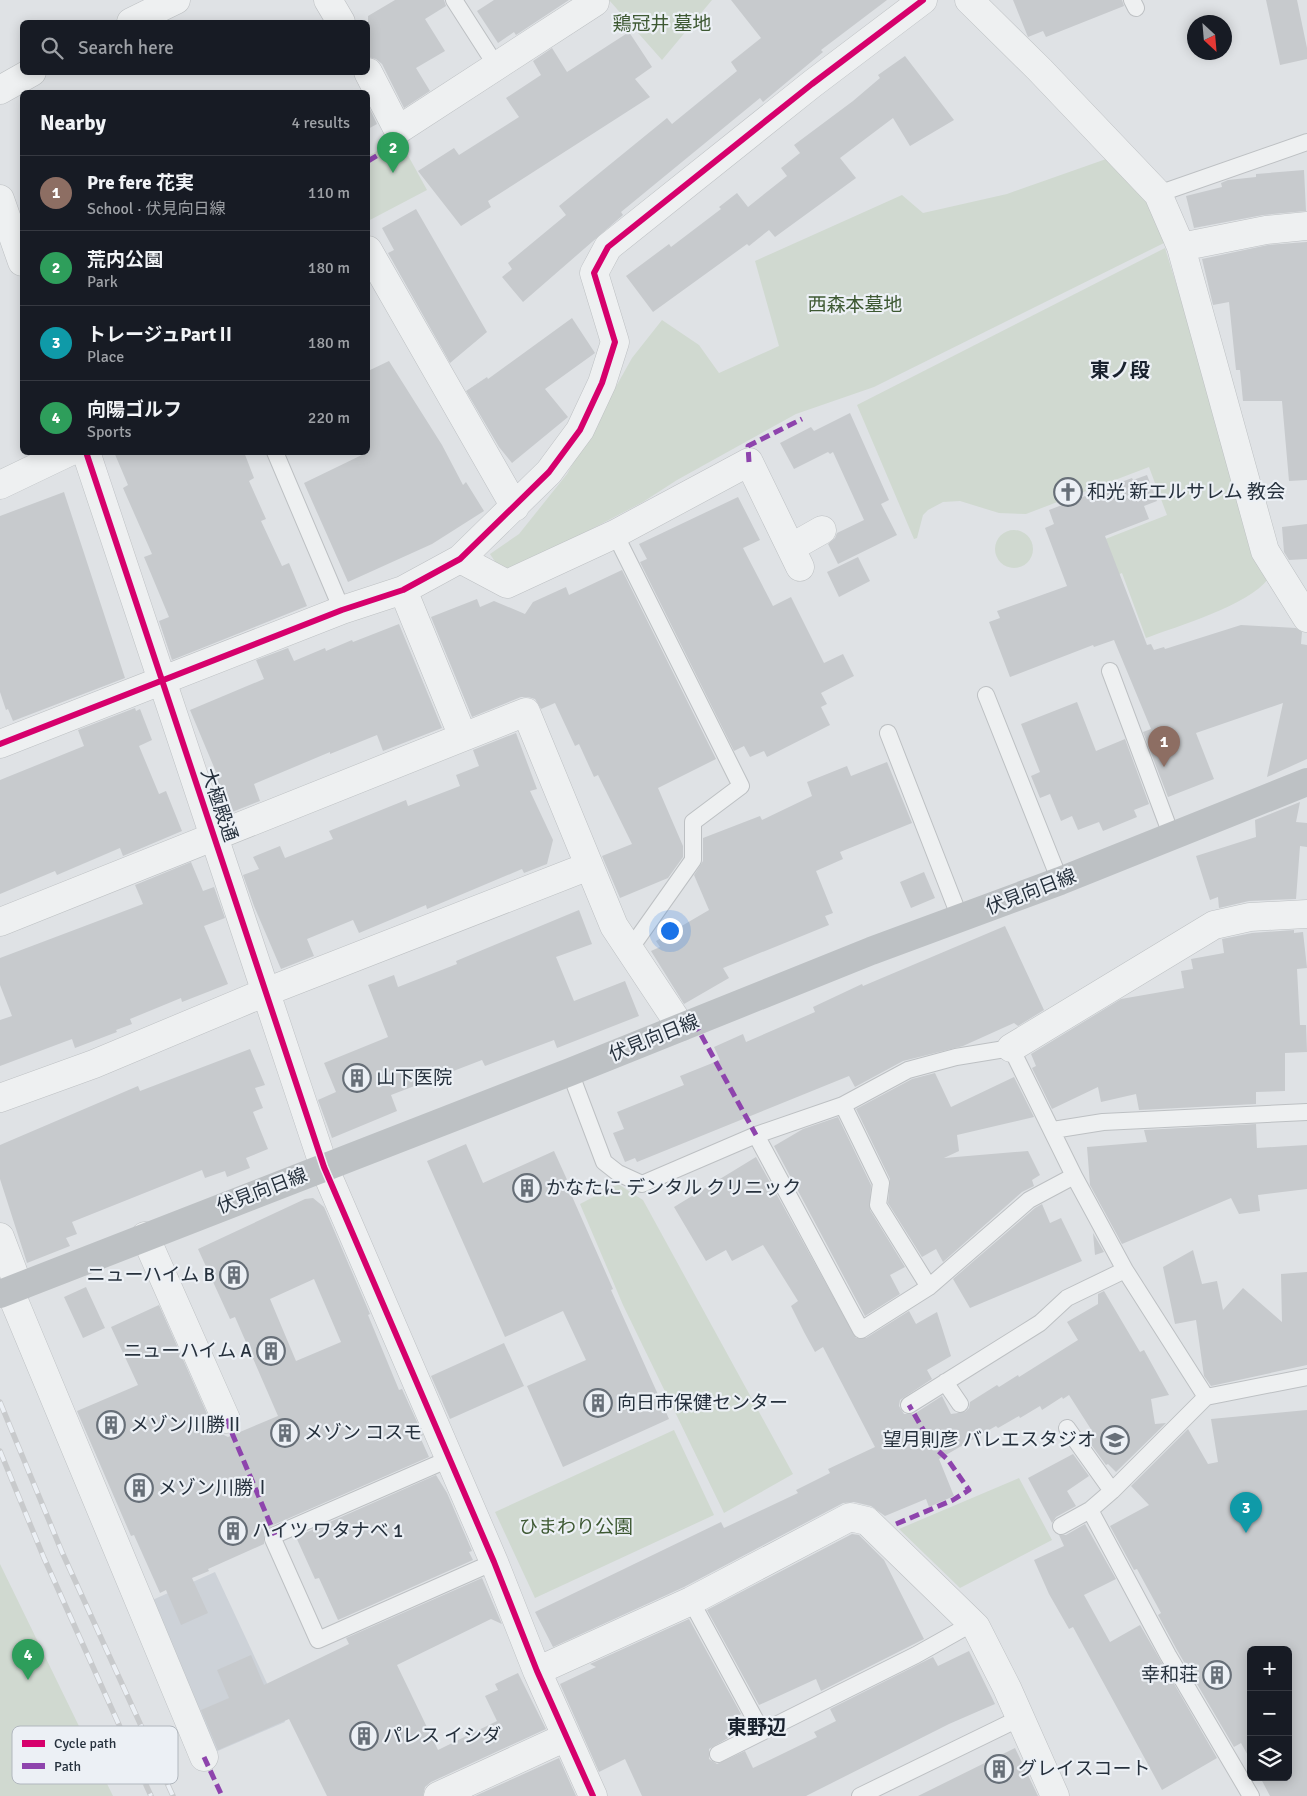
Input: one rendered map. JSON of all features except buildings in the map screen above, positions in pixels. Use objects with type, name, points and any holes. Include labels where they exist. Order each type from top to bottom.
[{"type":"main road","name":"伏見向日線","points":[[10,1290],[570,1072],[871,951],[1060,881],[1307,782]]},
{"type":"street","points":[[135,20],[176,0]]},
{"type":"street","points":[[328,0],[340,20]]},
{"type":"street","points":[[1,739],[161,681],[342,610],[403,590],[460,559],[549,472],[580,430],[602,383],[615,342],[594,273],[608,247],[812,84],[923,0]]},
{"type":"street","points":[[969,0],[1040,70],[1158,194],[1181,247],[1265,551],[1307,618]]},
{"type":"street","points":[[370,75],[398,130],[497,68],[595,2]]},
{"type":"street","points":[[0,90],[27,75]]},
{"type":"street","points":[[0,199],[20,256]]},
{"type":"street","points":[[1181,247],[1266,230],[1307,226]]},
{"type":"street","points":[[370,254],[514,507]]},
{"type":"street","points":[[0,485],[63,455]]},
{"type":"street","name":"大極殿通","points":[[87,455],[324,1167],[494,1562],[537,1671],[593,1796]]},
{"type":"street","points":[[460,559],[507,584],[615,534],[749,462],[796,557],[822,530]]},
{"type":"street","points":[[403,590],[463,738]]},
{"type":"street","points":[[0,922],[526,712],[614,926],[681,1027]]},
{"type":"street","points":[[0,1098],[94,1064],[266,992],[588,866]]},
{"type":"street","points":[[1011,1048],[1214,925],[1250,916],[1307,914]]},
{"type":"street","points":[[145,1236],[226,1418]]},
{"type":"street","points":[[0,1237],[10,1290],[204,1757]]},
{"type":"street","points":[[537,1671],[691,1601],[850,1517],[867,1521],[973,1623],[1020,1718],[1055,1796]]},
{"type":"street","points":[[438,1796],[566,1737]]},
{"type":"lane","points":[[454,0],[497,68]]},
{"type":"lane","points":[[1158,194],[1307,142]]},
{"type":"lane","points":[[276,455],[342,610]]},
{"type":"lane","points":[[615,534],[741,786],[693,822],[694,860],[630,949]]},
{"type":"lane","points":[[1110,671],[1172,836]]},
{"type":"lane","points":[[986,694],[1060,881]]},
{"type":"lane","points":[[888,732],[960,918]]},
{"type":"lane","points":[[570,1072],[604,1162],[618,1173],[642,1184],[756,1136],[843,1105],[908,1070],[956,1057],[1011,1048],[1074,1176],[1125,1270],[1206,1397]]},
{"type":"lane","points":[[843,1105],[881,1183],[878,1205],[929,1287]]},
{"type":"lane","points":[[1053,1130],[1102,1122],[1307,1112]]},
{"type":"lane","points":[[756,1136],[861,1330],[929,1287],[1029,1200],[1074,1176]]},
{"type":"lane","points":[[909,1404],[1040,1323],[1067,1298],[1125,1270]]},
{"type":"lane","points":[[1061,1526],[1090,1510],[1112,1491],[1206,1397],[1307,1376]]},
{"type":"lane","points":[[945,1382],[960,1404]]},
{"type":"lane","points":[[1067,1428],[1112,1491]]},
{"type":"lane","points":[[449,1459],[275,1535],[274,1539],[292,1581],[318,1640],[494,1562]]},
{"type":"lane","points":[[1090,1510],[1164,1647],[1251,1796]]},
{"type":"lane","points":[[691,1601],[762,1732]]},
{"type":"lane","points":[[718,1754],[916,1655],[973,1623]]},
{"type":"lane","points":[[860,1796],[878,1792],[1020,1718]]},
{"type":"shaded area","points":[[215,1572],[285,1722],[213,1753],[148,1602]]},
{"type":"green space","name":"鶏冠井 墓地","points":[[609,0],[712,0],[662,60]]},
{"type":"green space","points":[[399,139],[427,190],[370,220],[370,155]]},
{"type":"green space","name":"西森本墓地","points":[[1109,158],[1145,199],[1166,242],[874,387],[796,414],[677,480],[643,502],[504,575],[490,554],[519,534],[567,474],[632,358],[662,320],[699,345],[719,373],[779,346],[755,261],[902,195],[923,213],[1007,194]]},
{"type":"green space","name":"和光 新エルサレム 教会","points":[[1165,248],[1268,579],[1259,589],[1229,606],[1146,638],[1122,573],[1103,581],[1090,545],[1167,515],[1149,467],[1026,514],[999,513],[960,501],[943,502],[923,515],[917,538],[914,539],[857,405]]},
{"type":"green space","points":[[1014,530],[1028,535],[1033,549],[1028,563],[1014,568],[1000,563],[995,549],[1000,535]]},
{"type":"green space","points":[[618,1184],[643,1200],[793,1474],[724,1513],[623,1305],[580,1204]]},
{"type":"green space","name":"ひまわり公園","points":[[674,1430],[714,1515],[535,1598],[495,1512]]},
{"type":"green space","points":[[1019,1478],[1052,1540],[960,1588],[899,1529]]},
{"type":"green space","points":[[0,1564],[79,1726],[12,1726],[12,1784],[107,1784],[113,1796],[0,1796]]},
{"type":"railway","points":[[0,1402],[62,1552],[141,1726]]},
{"type":"railway","points":[[0,1451],[44,1558],[120,1726]]},
{"type":"railway","points":[[146,1784],[151,1796]]},
{"type":"railway","points":[[168,1784],[173,1796]]},
{"type":"marked path","points":[[370,160],[395,145]]},
{"type":"marked path","points":[[749,462],[748,446],[802,419]]},
{"type":"marked path","points":[[694,1022],[756,1135]]},
{"type":"marked path","points":[[896,1524],[953,1500],[969,1490],[948,1460],[932,1445],[909,1405]]},
{"type":"marked path","points":[[226,1419],[275,1535]]},
{"type":"marked path","points":[[204,1757],[222,1796]]},
{"type":"cycle path","points":[[0,744],[342,610],[403,590],[460,559],[549,472],[580,430],[602,383],[615,342],[594,273],[608,247],[812,84],[923,0]]},
{"type":"cycle path","points":[[87,455],[324,1167],[494,1562],[537,1671],[593,1796]]},
{"type":"place","name":"荒内公園","points":[[393,173]]},
{"type":"place","name":"和光 新エルサレム 教会","points":[[1068,492]]},
{"type":"place","name":"Pre fere 花実","points":[[1164,767]]},
{"type":"place","name":"山下医院","points":[[357,1078]]},
{"type":"place","name":"かなたに デンタル クリニック","points":[[527,1188]]},
{"type":"place","name":"ニューハイム B","points":[[234,1275]]},
{"type":"place","name":"ニューハイム A","points":[[271,1351]]},
{"type":"place","name":"向日市保健センター","points":[[598,1403]]},
{"type":"place","name":"メゾン川勝Ⅱ","points":[[111,1425]]},
{"type":"place","name":"メゾン コスモ","points":[[285,1433]]},
{"type":"place","name":"望月則彦 バレエスタジオ","points":[[1115,1440]]},
{"type":"place","name":"メゾン川勝Ⅰ","points":[[139,1488]]},
{"type":"place","name":"ハイツ ワタナベ 1","points":[[233,1531]]},
{"type":"place","name":"トレージュPartⅡ","points":[[1246,1533]]},
{"type":"place","name":"幸和荘","points":[[1217,1675]]},
{"type":"place","name":"向陽ゴルフ","points":[[28,1680]]},
{"type":"place","name":"パレス イシダ","points":[[364,1736]]},
{"type":"place","name":"グレイスコート","points":[[999,1769]]},
{"type":"district","name":"東ノ段","points":[[1120,370]]},
{"type":"district","name":"東野辺","points":[[757,1727]]}]
